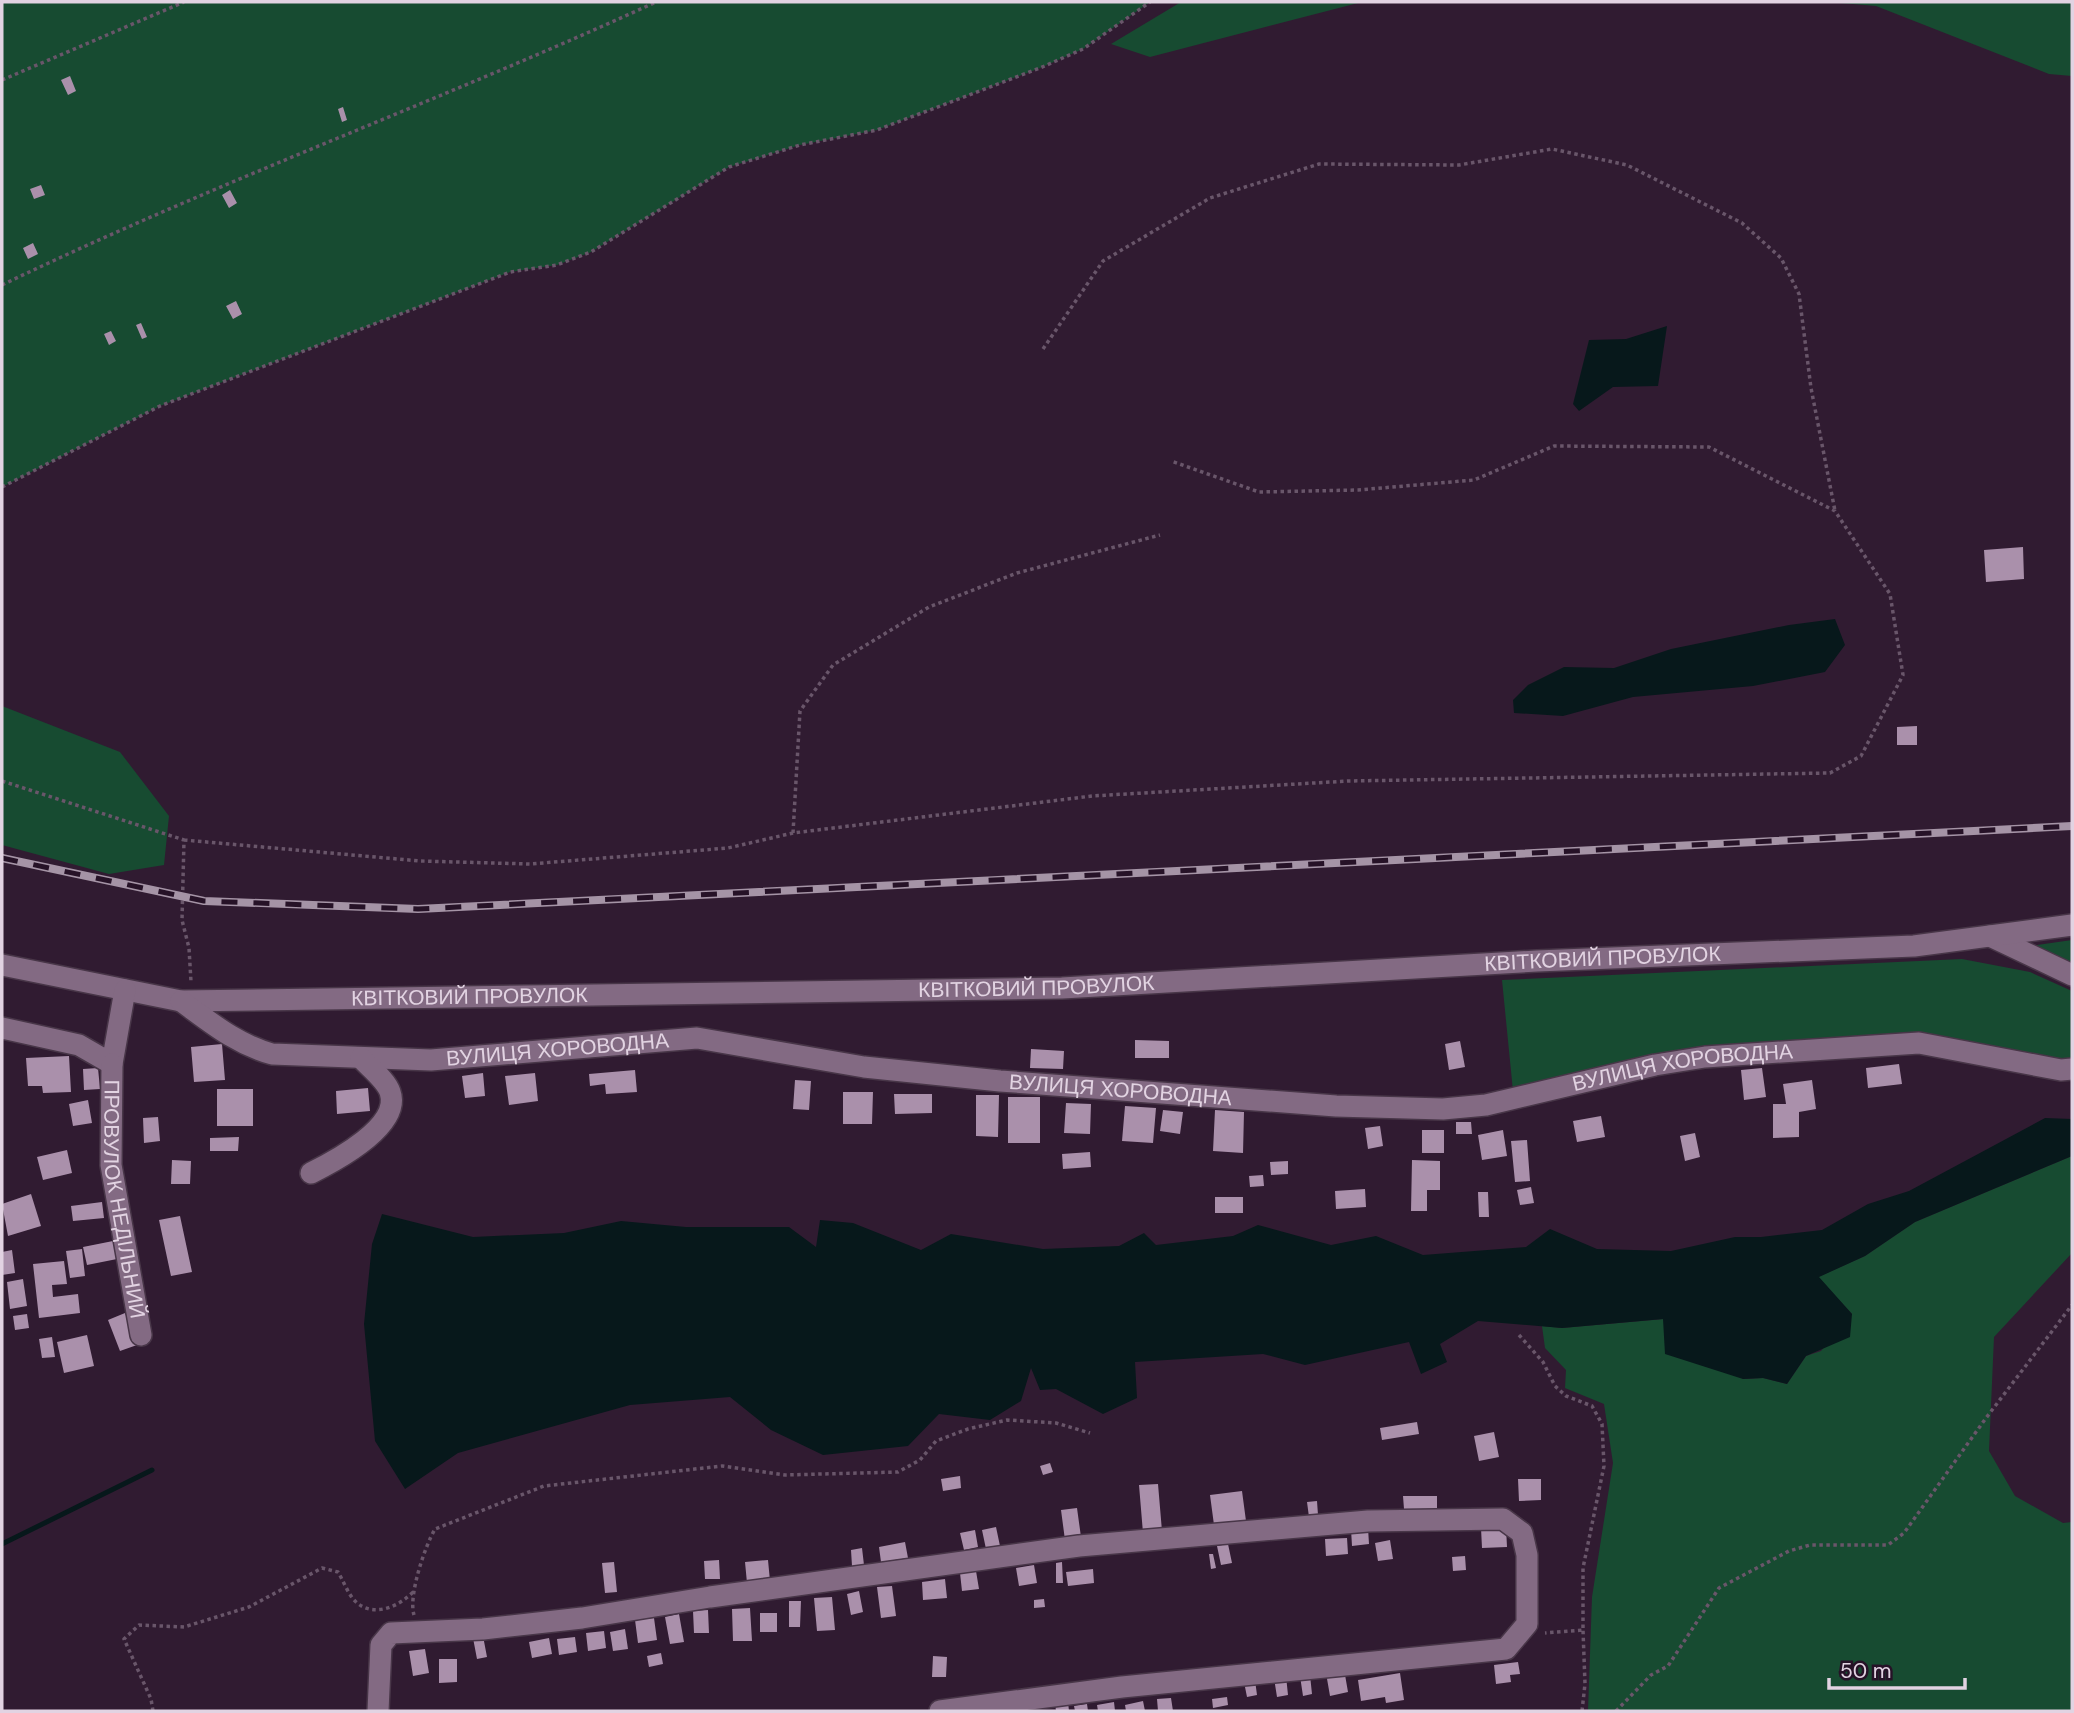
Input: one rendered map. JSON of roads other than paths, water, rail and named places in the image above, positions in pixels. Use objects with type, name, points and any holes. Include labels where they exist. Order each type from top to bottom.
[{"type":"street","name":"КВІТКОВИЙ ПРОВУЛОК","points":[[2,965],[187,1001],[1062,988],[1551,961],[1914,946],[2072,925]]},
{"type":"street","points":[[1990,936],[2072,975]]},
{"type":"street","name":"ПРОВУЛОК НЕДІЛЬНИЙ","points":[[125,990],[112,1064],[111,1165],[141,1335]]},
{"type":"street","name":"ВУЛИЦЯ ХОРОВОДНА","points":[[187,1001],[249,1047],[272,1054],[430,1060],[697,1038],[864,1067],[1000,1081],[1336,1106],[1443,1110],[1486,1105],[1655,1065],[1705,1057],[1919,1043],[2072,1069]]},
{"type":"street","name":"ПРОВУЛОК НЕДІЛЬНИЙ","points":[[2,1028],[79,1045],[112,1064]]},
{"type":"street","points":[[311,1173],[346,1155],[384,1122],[392,1105],[390,1090],[361,1058]]},
{"type":"street","points":[[378,1711],[381,1645],[391,1633],[482,1629],[582,1618],[710,1597],[1079,1546],[1368,1521],[1503,1519],[1522,1533],[1527,1555],[1527,1624],[1506,1650],[1122,1687],[940,1711]]},
{"type":"waterway","points":[[2,1544],[152,1470]]},
{"type":"railway","points":[[2,858],[204,901],[418,909],[2072,826]]}]
